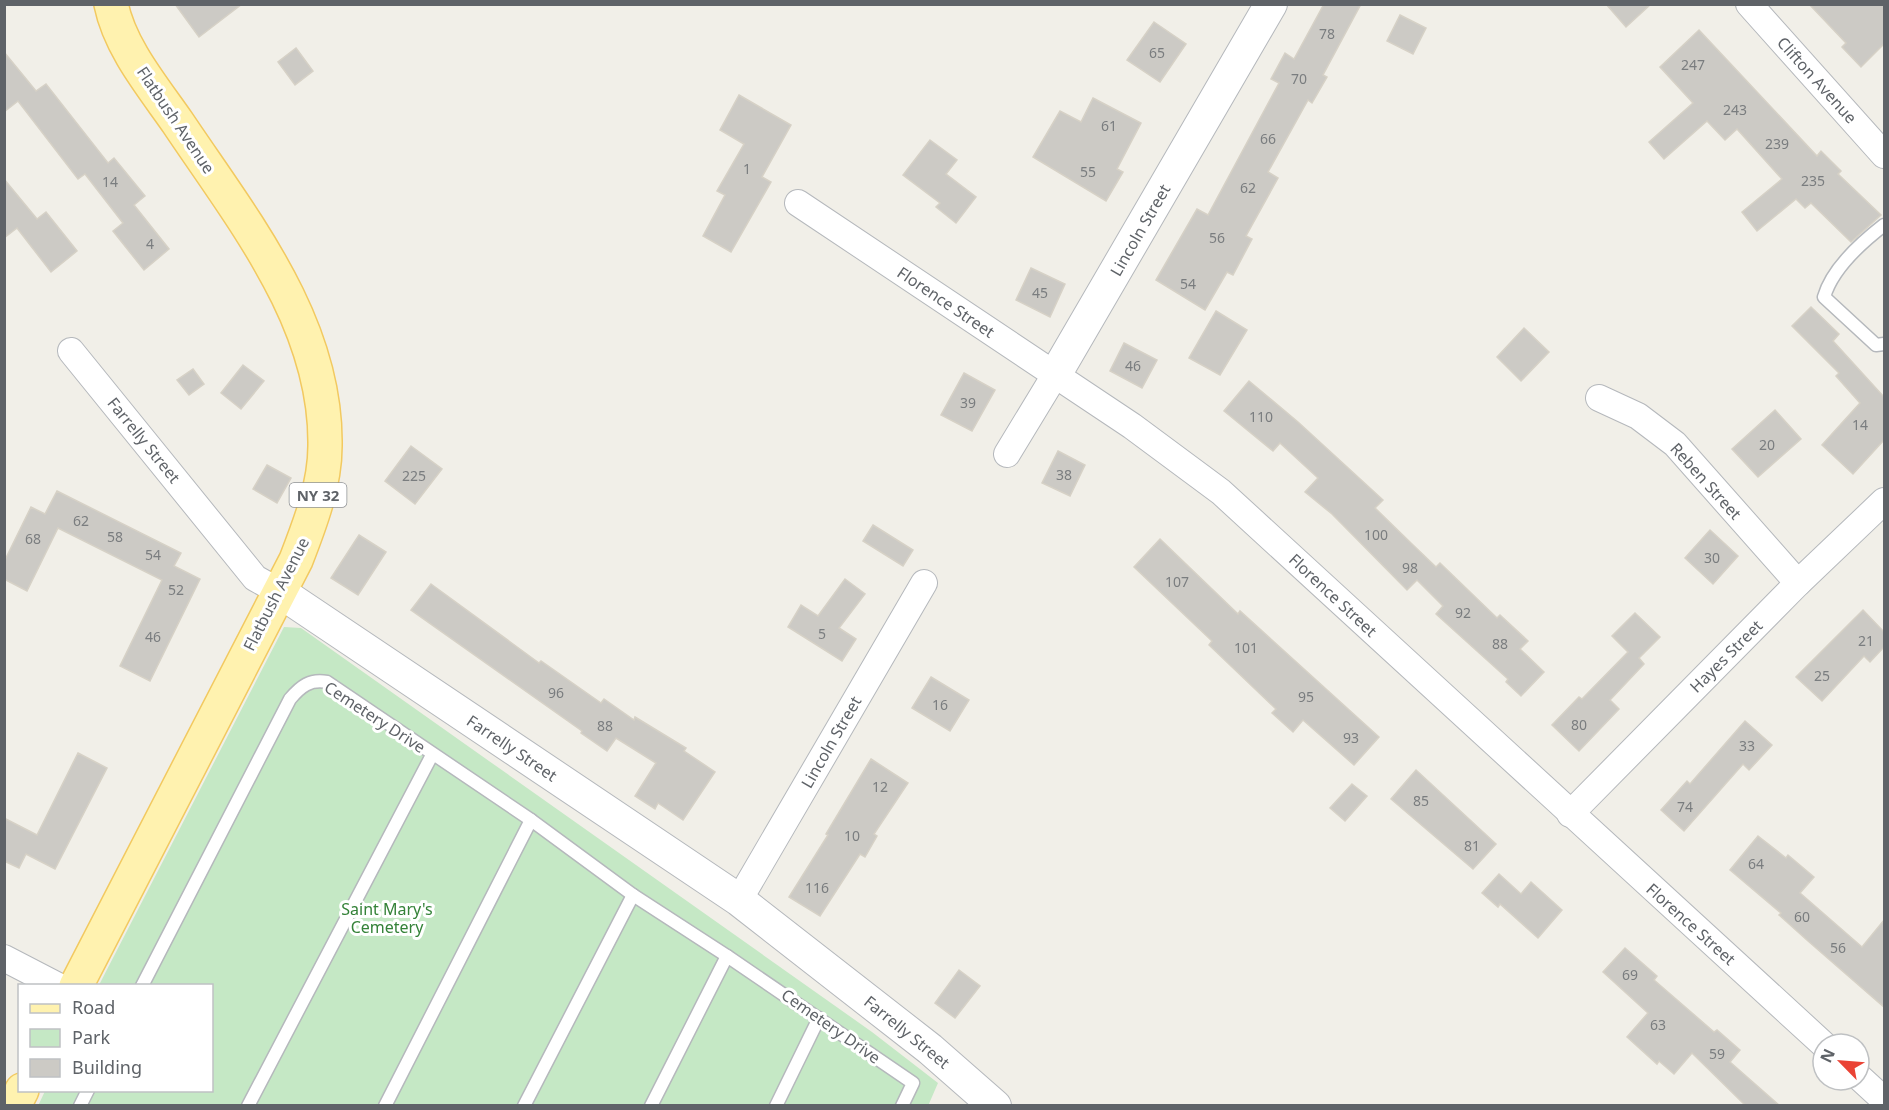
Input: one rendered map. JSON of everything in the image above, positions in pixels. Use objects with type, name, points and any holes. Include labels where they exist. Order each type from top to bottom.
[{"type":"main road","name":"Flatbush Avenue","points":[[77,984],[240,664],[280,592],[310,525],[320,487],[325,447],[323,408],[313,364],[299,322],[280,280],[258,243],[143,72],[125,40],[111,4]]},
{"type":"main road","points":[[15,1106],[21,1092]]},
{"type":"street","name":"Lincoln Street","points":[[1007,454],[1271,4]]},
{"type":"street","name":"Clifton Avenue","points":[[1749,4],[1884,155]]},
{"type":"street","name":"Florence Street","points":[[798,203],[1132,426],[1221,492],[1811,1033]]},
{"type":"street","name":"Farrelly Street","points":[[71,351],[255,578],[280,592],[739,900],[930,1049],[995,1106]]},
{"type":"street","name":"Reben Street","points":[[1599,398],[1638,416],[1675,444],[1798,583]]},
{"type":"street","name":"Hayes Street","points":[[1570,814],[1798,583],[1884,501]]},
{"type":"street","name":"Lincoln Street","points":[[739,900],[924,583]]},
{"type":"street","points":[[4,958],[54,984]]},
{"type":"street","points":[[1871,1088],[1884,1100]]},
{"type":"lane","points":[[1884,225],[1839,268],[1827,287],[1824,297],[1876,345],[1884,344]]},
{"type":"lane","name":"Cemetery Drive","points":[[143,984],[290,699],[299,688],[317,681],[327,682],[531,820],[633,895],[913,1083],[902,1106]]},
{"type":"lane","points":[[248,1106],[432,755]]},
{"type":"lane","points":[[385,1106],[531,820]]},
{"type":"lane","points":[[524,1106],[633,895]]},
{"type":"lane","points":[[651,1106],[727,956]]},
{"type":"lane","points":[[776,1106],[819,1018]]},
{"type":"lane","points":[[80,1106],[87,1092]]},
{"type":"green space","name":"Saint Mary's Cemetery","points":[[284,627],[301,628],[872,1032],[938,1083],[928,1106],[38,1106],[45,1092],[213,1092],[213,984],[100,984]]},
{"type":"building","points":[[175,4],[242,4],[199,37]]},
{"type":"building","points":[[1324,4],[1361,4],[1323,75],[1327,77],[1312,103],[1308,100],[1268,172],[1278,178],[1246,236],[1252,239],[1233,275],[1227,272],[1205,310],[1156,280],[1197,209],[1208,215],[1279,83],[1271,79],[1285,53],[1294,59]]},
{"type":"building","points":[[1606,4],[1651,4],[1626,27]]},
{"type":"building","points":[[1809,4],[1884,4],[1884,44],[1861,67],[1842,47],[1846,43]]},
{"type":"building","points":[[1400,15],[1426,28],[1413,54],[1387,41]]},
{"type":"building","points":[[1154,22],[1186,44],[1160,82],[1127,60]]},
{"type":"building","points":[[1699,30],[1817,156],[1821,151],[1841,171],[1838,174],[1881,215],[1851,242],[1811,203],[1805,208],[1796,199],[1757,231],[1742,212],[1782,179],[1737,129],[1725,140],[1707,121],[1664,159],[1649,142],[1693,103],[1660,67]]},
{"type":"building","points":[[296,48],[313,71],[295,85],[278,62]]},
{"type":"building","points":[[4,52],[36,91],[46,84],[108,163],[114,158],[145,196],[134,205],[169,249],[144,270],[113,231],[123,223],[85,174],[78,179],[18,101],[4,112]]},
{"type":"building","points":[[739,95],[791,125],[762,177],[771,182],[731,252],[703,236],[725,195],[717,191],[744,144],[720,130]]},
{"type":"building","points":[[1093,98],[1141,123],[1117,169],[1123,172],[1106,201],[1033,157],[1060,111],[1081,122]]},
{"type":"building","points":[[930,140],[957,160],[946,174],[976,197],[956,223],[936,207],[940,203],[903,175]]},
{"type":"building","points":[[4,179],[37,219],[46,212],[77,251],[51,272],[17,228],[4,238]]},
{"type":"building","points":[[1031,268],[1065,284],[1050,317],[1016,300]]},
{"type":"building","points":[[1811,307],[1839,334],[1833,341],[1884,397],[1884,440],[1853,474],[1822,445],[1860,403],[1836,376],[1839,373],[1792,326]]},
{"type":"building","points":[[1216,311],[1247,330],[1220,375],[1189,358]]},
{"type":"building","points":[[1524,328],[1549,352],[1521,381],[1497,357]]},
{"type":"building","points":[[1124,343],[1157,360],[1142,388],[1110,371]]},
{"type":"building","points":[[243,365],[264,381],[241,409],[221,393]]},
{"type":"building","points":[[193,369],[204,384],[189,395],[177,380]]},
{"type":"building","points":[[964,373],[995,390],[972,431],[941,415]]},
{"type":"building","points":[[1249,381],[1298,422],[1383,500],[1375,508],[1436,567],[1440,563],[1497,618],[1500,615],[1528,641],[1520,649],[1544,672],[1521,696],[1506,682],[1508,679],[1436,614],[1443,606],[1417,580],[1407,590],[1332,514],[1305,492],[1318,478],[1280,443],[1273,451],[1224,411]]},
{"type":"building","points":[[1775,410],[1801,439],[1758,477],[1732,449]]},
{"type":"building","points":[[411,446],[442,469],[415,504],[385,481]]},
{"type":"building","points":[[1058,451],[1085,465],[1070,496],[1042,483]]},
{"type":"building","points":[[267,465],[291,478],[277,503],[253,489]]},
{"type":"building","points":[[57,491],[181,553],[174,566],[200,579],[150,681],[120,666],[162,580],[58,528],[27,591],[4,579],[4,562],[31,507],[45,514]]},
{"type":"building","points":[[873,525],[913,550],[903,566],[863,541]]},
{"type":"building","points":[[1710,530],[1738,556],[1713,584],[1685,558]]},
{"type":"building","points":[[359,535],[386,552],[358,595],[331,578]]},
{"type":"building","points":[[1160,539],[1238,614],[1240,611],[1379,737],[1354,765],[1303,720],[1293,732],[1272,713],[1276,709],[1209,645],[1212,641],[1134,567]]},
{"type":"building","points":[[845,579],[865,594],[839,628],[856,639],[842,661],[788,627],[801,605],[818,616]]},
{"type":"building","points":[[431,584],[539,663],[541,661],[601,703],[604,699],[634,720],[635,717],[686,748],[684,751],[715,772],[683,820],[658,803],[655,809],[635,796],[656,763],[616,738],[607,751],[411,610]]},
{"type":"building","points":[[1863,610],[1884,632],[1884,647],[1870,662],[1864,656],[1822,701],[1796,677]]},
{"type":"building","points":[[1635,613],[1660,637],[1639,658],[1644,664],[1610,700],[1619,709],[1579,751],[1552,725],[1579,697],[1582,699],[1628,652],[1612,636]]},
{"type":"building","points":[[931,677],[969,700],[950,731],[912,708]]},
{"type":"building","points":[[1745,721],[1772,745],[1749,770],[1743,764],[1684,831],[1661,810],[1687,781],[1690,784]]},
{"type":"building","points":[[78,753],[107,768],[55,869],[26,854],[19,868],[4,861],[4,818],[37,835]]},
{"type":"building","points":[[871,759],[908,783],[874,834],[877,836],[865,857],[860,854],[820,916],[789,897],[828,835],[826,834]]},
{"type":"building","points":[[1416,770],[1496,844],[1473,869],[1391,799]]},
{"type":"building","points":[[1352,784],[1367,796],[1345,821],[1330,808]]},
{"type":"building","points":[[1758,836],[1786,858],[1788,855],[1814,877],[1800,893],[1862,947],[1884,920],[1884,1007],[1730,870]]},
{"type":"building","points":[[1499,874],[1521,894],[1531,882],[1562,910],[1538,938],[1500,904],[1498,907],[1482,893]]},
{"type":"building","points":[[1625,948],[1657,976],[1654,980],[1714,1032],[1717,1030],[1740,1050],[1730,1062],[1780,1106],[1746,1106],[1692,1053],[1674,1074],[1659,1061],[1657,1064],[1627,1037],[1648,1013],[1603,972]]},
{"type":"building","points":[[959,970],[980,986],[955,1018],[935,1003]]}]
